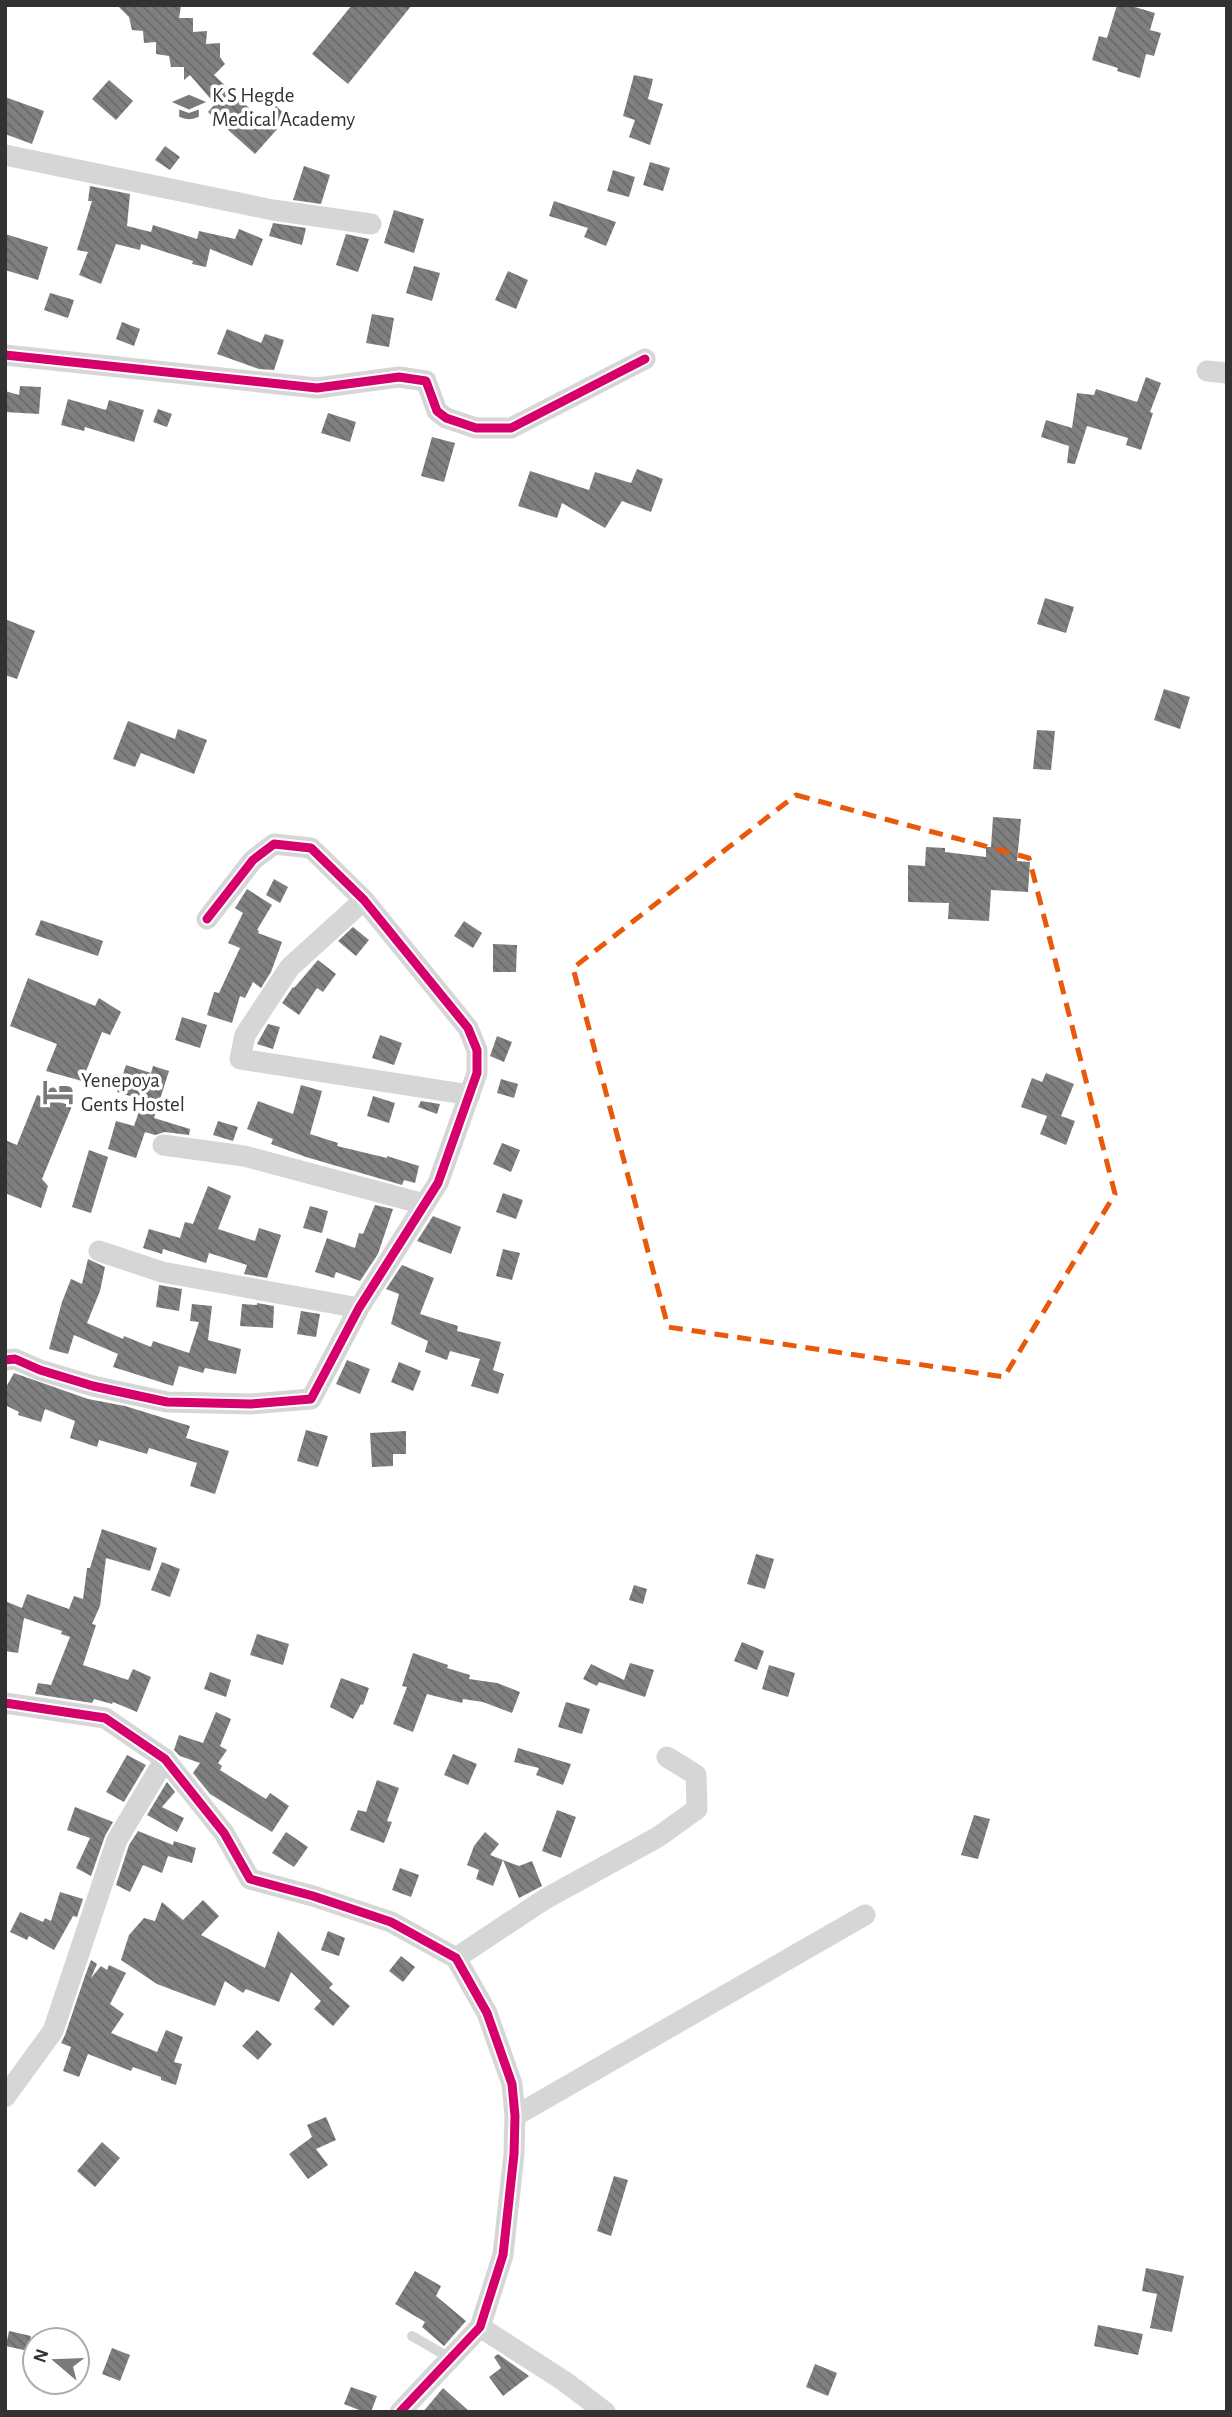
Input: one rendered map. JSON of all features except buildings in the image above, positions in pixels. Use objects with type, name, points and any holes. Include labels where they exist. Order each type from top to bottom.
[{"type":"street","points":[[5,155],[273,210],[371,224]]},
{"type":"street","points":[[5,355],[317,388],[400,377],[426,381],[437,411],[446,418],[476,428],[511,428],[645,359]]},
{"type":"street","points":[[5,1360],[15,1359],[40,1370],[93,1386],[167,1402],[251,1404],[311,1399],[359,1308],[438,1183],[478,1073],[477,1050],[468,1028],[364,900],[311,848],[274,844],[253,860],[207,919]]},
{"type":"street","points":[[364,900],[290,967],[245,1035],[240,1059],[470,1095]]},
{"type":"street","points":[[163,1145],[244,1156],[424,1204]]},
{"type":"street","points":[[99,1251],[162,1272],[359,1308]]},
{"type":"street","points":[[5,1703],[105,1718],[165,1759],[224,1833],[250,1879],[313,1896],[391,1923],[456,1958],[486,2013],[512,2084],[514,2154],[503,2255],[480,2327],[400,2412]]},
{"type":"street","points":[[456,1958],[545,1899],[658,1837],[697,1810],[696,1775],[667,1757]]},
{"type":"street","points":[[5,2097],[52,2031],[117,1840],[165,1759]]},
{"type":"street","points":[[515,2116],[865,1915]]},
{"type":"street","points":[[480,2327],[564,2381],[605,2412]]},
{"type":"lane","points":[[412,2336],[450,2358]]},
{"type":"highlighted area","points":[[796,795],[1029,858],[1115,1194],[1004,1377],[668,1327],[573,968]]},
{"type":"cycle path","points":[[5,355],[317,388],[399,377],[426,381],[437,411],[446,418],[476,428],[511,428],[645,359]]},
{"type":"cycle path","points":[[5,1360],[15,1359],[40,1370],[93,1386],[167,1402],[251,1404],[311,1399],[359,1308],[438,1183],[477,1073],[477,1050],[468,1028],[364,900],[311,848],[274,844],[253,860],[207,919]]},
{"type":"cycle path","points":[[5,1703],[105,1718],[165,1759],[224,1833],[250,1879],[313,1896],[391,1922],[456,1958],[487,2013],[512,2084],[515,2116],[514,2154],[503,2255],[480,2327],[400,2412]]},
{"type":"place","name":"K S Hegde Medical Academy","points":[[189,107]]},
{"type":"place","name":"Yenepoya Gents Hostel","points":[[58,1092]]}]
